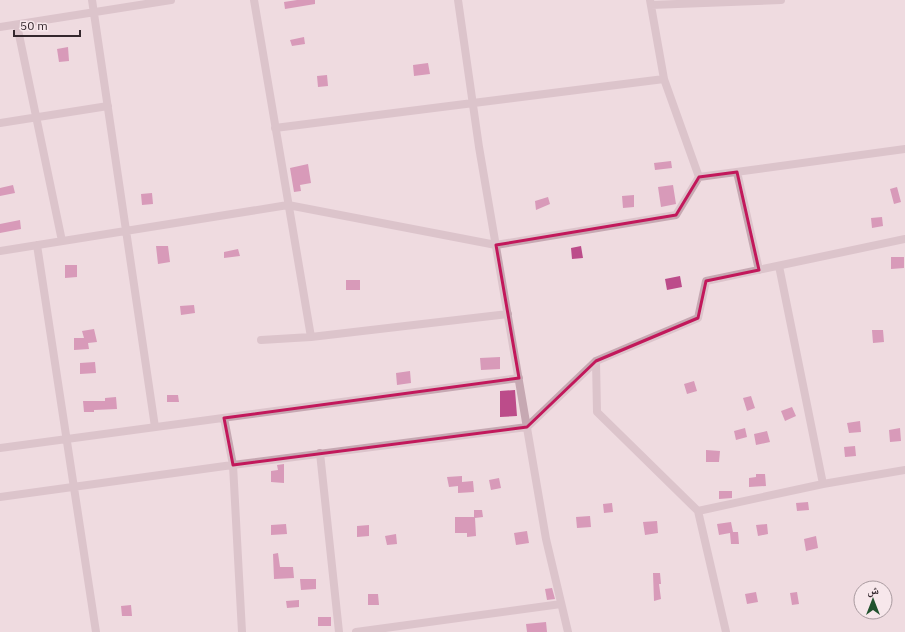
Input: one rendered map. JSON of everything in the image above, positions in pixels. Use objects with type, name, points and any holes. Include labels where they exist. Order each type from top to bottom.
[{"type":"street","points":[[92,0],[155,427]]},
{"type":"street","points":[[0,27],[171,0]]},
{"type":"street","points":[[254,0],[311,337]]},
{"type":"street","points":[[458,0],[496,245],[546,539],[568,632]]},
{"type":"street","points":[[699,177],[664,79],[651,3],[781,0]]},
{"type":"street","points":[[17,24],[62,241]]},
{"type":"street","points":[[275,128],[664,79]]},
{"type":"street","points":[[0,123],[108,106]]},
{"type":"street","points":[[699,177],[905,149]]},
{"type":"street","points":[[737,172],[759,270]]},
{"type":"street","points":[[0,251],[288,205],[496,245],[676,215],[699,177]]},
{"type":"street","points":[[0,497],[527,427],[596,361],[698,318],[706,281],[905,239]]},
{"type":"street","points":[[37,245],[96,632]]},
{"type":"street","points":[[779,266],[823,484]]},
{"type":"street","points":[[261,340],[311,337],[508,314]]},
{"type":"street","points":[[596,361],[597,412],[698,511],[726,632]]},
{"type":"street","points":[[0,448],[519,378]]},
{"type":"street","points":[[224,418],[233,465],[242,632]]},
{"type":"street","points":[[320,454],[339,632]]},
{"type":"street","points":[[698,511],[823,484],[905,470]]},
{"type":"street","points":[[359,632],[562,604]]},
{"type":"highlighted area","points":[[737,172],[759,270],[706,281],[698,318],[596,361],[527,427],[233,465],[224,418],[519,378],[496,245],[676,215],[699,177]]},
{"type":"building","points":[[315,0],[315,4],[285,9],[284,2]]},
{"type":"building","points":[[304,37],[305,44],[292,46],[290,40]]},
{"type":"building","points":[[68,47],[69,61],[59,62],[57,49]]},
{"type":"building","points":[[428,63],[430,74],[414,76],[413,65]]},
{"type":"building","points":[[327,75],[328,86],[318,87],[317,76]]},
{"type":"building","points":[[671,161],[672,168],[655,170],[654,163]]},
{"type":"building","points":[[308,164],[311,183],[300,185],[301,191],[294,192],[290,168]]},
{"type":"building","points":[[13,185],[15,193],[0,196],[0,188]]},
{"type":"building","points":[[673,185],[676,204],[661,207],[658,187]]},
{"type":"building","points":[[897,187],[901,202],[894,204],[890,189]]},
{"type":"building","points":[[152,193],[153,204],[142,205],[141,194]]},
{"type":"building","points":[[634,195],[634,207],[623,208],[622,196]]},
{"type":"building","points":[[548,197],[550,204],[536,210],[535,201]]},
{"type":"building","points":[[882,217],[883,226],[872,228],[871,218]]},
{"type":"building","points":[[20,220],[21,229],[0,233],[0,224]]},
{"type":"building","points":[[156,246],[168,246],[170,262],[158,264]]},
{"type":"building","points":[[581,246],[583,258],[572,259],[571,248]]},
{"type":"building","points":[[238,249],[240,256],[224,258],[224,252]]},
{"type":"building","points":[[891,257],[904,257],[904,268],[891,269]]},
{"type":"building","points":[[65,265],[77,265],[77,277],[65,278]]},
{"type":"building","points":[[680,276],[682,287],[667,290],[665,279]]},
{"type":"building","points":[[346,280],[360,280],[360,290],[346,290]]},
{"type":"building","points":[[194,305],[195,313],[181,315],[180,306]]},
{"type":"building","points":[[94,329],[97,342],[88,343],[89,349],[74,350],[74,338],[84,338],[82,331]]},
{"type":"building","points":[[872,330],[883,330],[884,342],[873,343]]},
{"type":"building","points":[[500,357],[500,369],[481,370],[480,358]]},
{"type":"building","points":[[95,362],[96,373],[80,374],[80,363]]},
{"type":"building","points":[[410,371],[411,383],[397,385],[396,373]]},
{"type":"building","points":[[694,381],[697,391],[687,394],[684,384]]},
{"type":"building","points":[[515,390],[517,416],[500,417],[500,391]]},
{"type":"building","points":[[167,395],[178,395],[179,402],[167,402]]},
{"type":"building","points":[[751,396],[755,408],[747,411],[743,398]]},
{"type":"building","points":[[116,397],[117,409],[84,412],[83,401],[105,401],[105,398]]},
{"type":"building","points":[[792,407],[796,416],[785,421],[781,411]]},
{"type":"building","points":[[860,421],[861,432],[849,433],[847,423]]},
{"type":"building","points":[[745,428],[747,437],[736,440],[734,431]]},
{"type":"building","points":[[900,428],[901,441],[890,442],[889,430]]},
{"type":"building","points":[[767,431],[770,442],[756,445],[754,434]]},
{"type":"building","points":[[855,446],[856,456],[845,457],[844,447]]},
{"type":"building","points":[[706,450],[720,451],[719,462],[706,462]]},
{"type":"building","points":[[284,464],[284,483],[271,482],[271,471],[278,470],[277,465]]},
{"type":"building","points":[[756,474],[765,474],[766,486],[749,487],[749,478],[756,477]]},
{"type":"building","points":[[462,476],[462,482],[473,481],[474,492],[458,493],[458,486],[449,487],[447,477]]},
{"type":"building","points":[[499,478],[501,488],[491,490],[489,480]]},
{"type":"building","points":[[719,491],[732,491],[732,498],[719,499]]},
{"type":"building","points":[[808,502],[809,510],[797,511],[796,503]]},
{"type":"building","points":[[612,503],[613,512],[604,513],[603,504]]},
{"type":"building","points":[[474,510],[482,510],[483,517],[475,518],[476,536],[467,537],[467,533],[455,533],[455,517],[474,517]]},
{"type":"building","points":[[590,516],[591,527],[577,528],[576,517]]},
{"type":"building","points":[[657,521],[658,533],[645,535],[643,522]]},
{"type":"building","points":[[731,522],[733,532],[738,532],[739,544],[731,544],[730,533],[719,535],[717,524]]},
{"type":"building","points":[[286,524],[287,534],[271,535],[271,525]]},
{"type":"building","points":[[767,524],[768,534],[758,536],[756,525]]},
{"type":"building","points":[[369,525],[369,536],[357,537],[357,526]]},
{"type":"building","points":[[527,531],[529,543],[516,545],[514,533]]},
{"type":"building","points":[[396,534],[397,544],[387,545],[385,536]]},
{"type":"building","points":[[816,536],[818,548],[806,551],[804,539]]},
{"type":"building","points":[[278,553],[280,567],[293,567],[294,578],[274,579],[273,554]]},
{"type":"building","points":[[653,573],[660,573],[661,584],[659,584],[661,599],[654,601]]},
{"type":"building","points":[[300,579],[316,579],[316,589],[301,590]]},
{"type":"building","points":[[552,588],[555,599],[547,600],[545,589]]},
{"type":"building","points":[[756,592],[758,602],[747,604],[745,594]]},
{"type":"building","points":[[797,592],[799,604],[792,605],[790,593]]},
{"type":"building","points":[[368,594],[378,594],[379,605],[368,605]]},
{"type":"building","points":[[299,600],[299,607],[287,608],[286,601]]},
{"type":"building","points":[[131,605],[132,616],[122,616],[121,606]]},
{"type":"building","points":[[318,617],[331,617],[331,626],[318,626]]},
{"type":"building","points":[[546,622],[547,632],[527,632],[526,624]]}]
